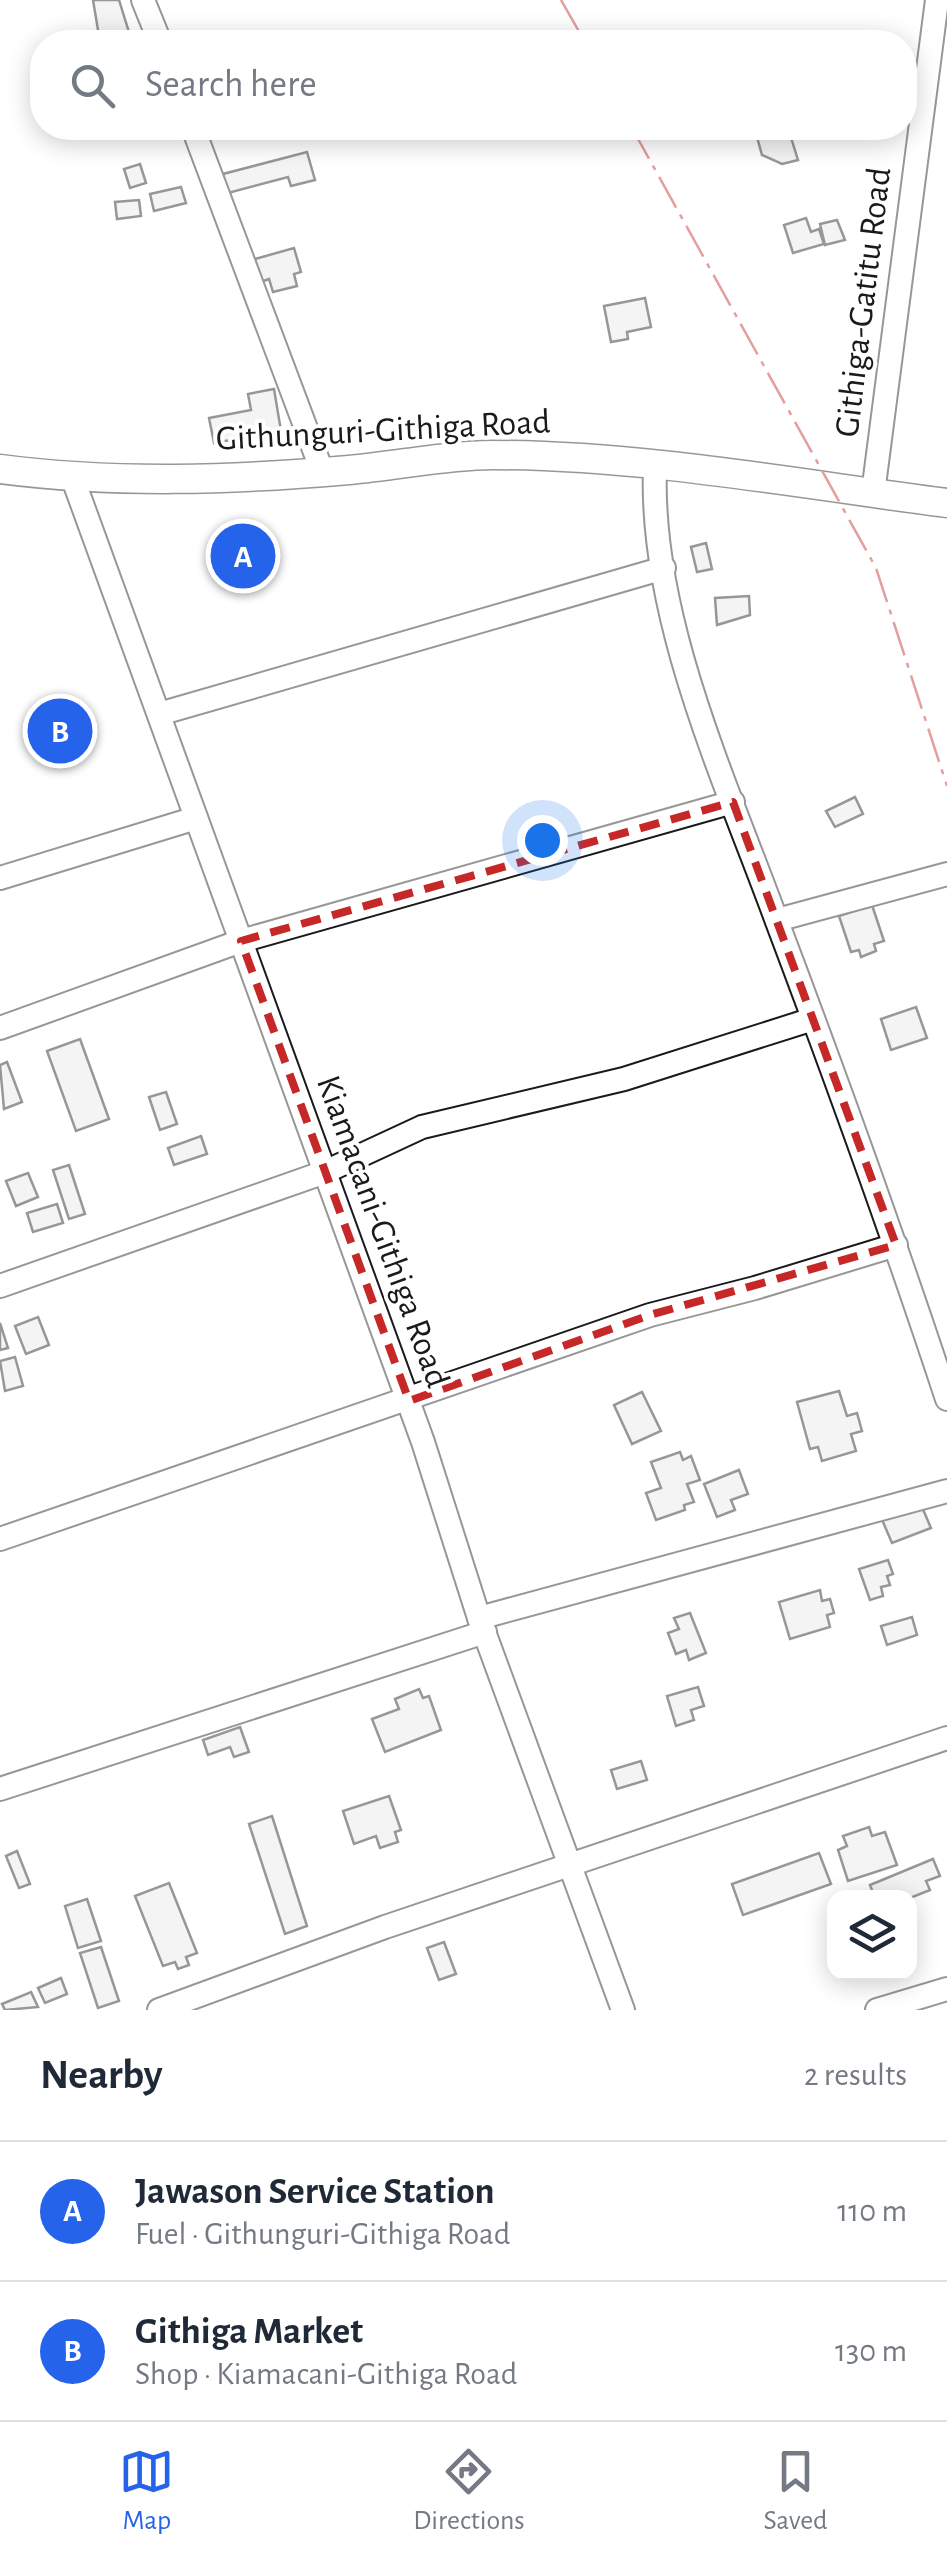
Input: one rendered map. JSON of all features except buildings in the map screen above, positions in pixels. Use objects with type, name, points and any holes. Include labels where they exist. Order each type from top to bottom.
[{"type":"street","points":[[143,0],[155,30]]},
{"type":"street","name":"Githiga-Gatitu Road","points":[[873,493],[937,0]]},
{"type":"street","points":[[198,140],[322,472]]},
{"type":"street","name":"Githunguri-Githiga Road","points":[[0,469],[73,478],[322,472],[487,455],[556,455],[947,503]]},
{"type":"street","points":[[655,467],[653,515],[673,618],[732,802],[896,1245],[947,1399]]},
{"type":"street","name":"Kiamacani-Githiga Road","points":[[73,478],[409,1401],[482,1625],[623,2010]]},
{"type":"street","points":[[159,714],[664,568]]},
{"type":"street","points":[[0,1028],[241,941],[732,802]]},
{"type":"street","points":[[0,878],[196,818]]},
{"type":"street","points":[[777,920],[947,874]]},
{"type":"street","points":[[0,1286],[325,1172],[422,1128],[624,1079],[813,1020]]},
{"type":"street","points":[[0,1539],[650,1315],[896,1245]]},
{"type":"street","points":[[0,1789],[482,1625],[947,1491]]},
{"type":"street","points":[[159,2010],[570,1864],[947,1738]]},
{"type":"street","points":[[877,2010],[947,1989]]},
{"type":"highlighted area","points":[[733,802],[896,1245],[650,1315],[409,1401],[241,941]]},
{"type":"power","points":[[561,0],[578,30]]},
{"type":"power","points":[[639,140],[876,568],[947,786]]},
{"type":"place","name":"Jawason Service Station","points":[[243,556]]},
{"type":"place","name":"Githiga Market","points":[[60,731]]}]
